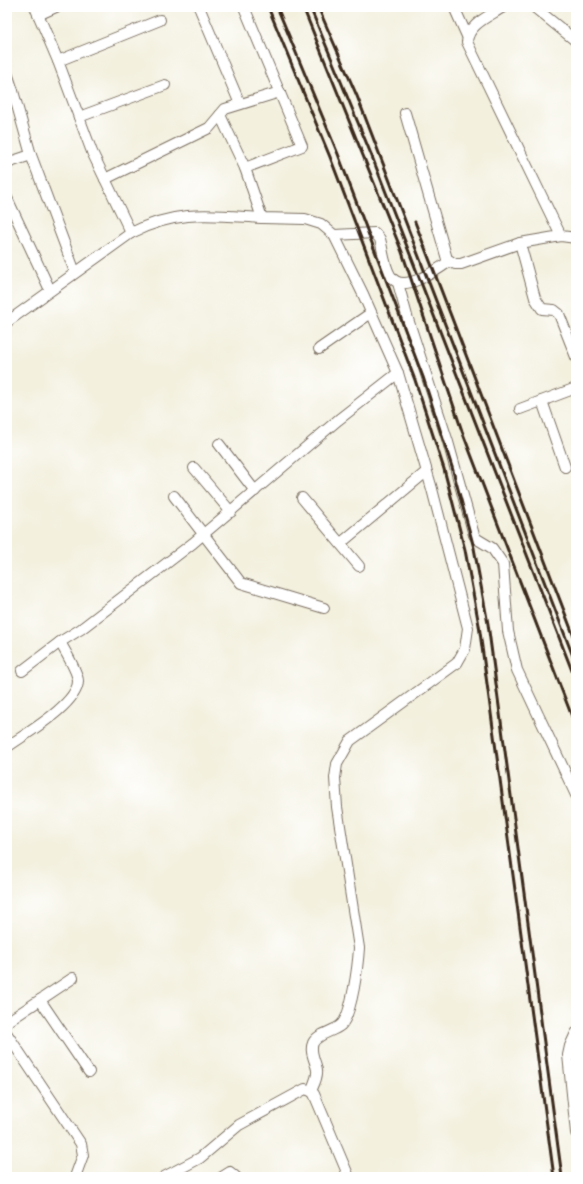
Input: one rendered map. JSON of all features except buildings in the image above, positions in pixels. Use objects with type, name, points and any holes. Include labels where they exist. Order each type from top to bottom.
[{"type":"street","points":[[56,7],[36,11],[58,60],[92,152],[131,233]]},
{"type":"street","points":[[199,7],[240,104]]},
{"type":"street","points":[[244,7],[302,146],[245,168]]},
{"type":"street","points":[[454,7],[468,36]]},
{"type":"street","points":[[503,7],[472,27],[467,42],[561,236]]},
{"type":"street","points":[[534,7],[576,41]]},
{"type":"street","points":[[58,60],[160,20]]},
{"type":"street","points":[[7,73],[10,93],[31,155],[76,272]]},
{"type":"street","points":[[79,117],[165,84]]},
{"type":"street","points":[[105,180],[209,128],[225,110],[280,92]]},
{"type":"street","points":[[406,113],[447,259],[450,262]]},
{"type":"street","points":[[220,116],[245,168],[262,218]]},
{"type":"street","points":[[7,163],[31,155]]},
{"type":"street","points":[[7,198],[50,290]]},
{"type":"street","points":[[7,322],[131,233],[149,223],[194,214],[305,219],[321,224],[334,235],[398,373],[468,628],[468,637],[463,652],[457,663],[350,741],[337,764],[335,778],[337,807],[359,948],[358,963],[347,1017],[339,1027],[320,1036],[314,1043],[312,1052],[317,1075],[311,1091],[349,1177]]},
{"type":"street","points":[[334,235],[375,233],[378,235],[389,275],[398,283],[406,284],[413,282],[450,262],[462,264],[520,243],[561,236],[576,238]]},
{"type":"street","points":[[520,243],[535,298],[542,309],[554,310],[559,314],[576,357]]},
{"type":"street","points":[[398,283],[407,316],[448,442],[474,535],[477,539],[492,548],[503,564],[508,632],[517,670],[576,795]]},
{"type":"street","points":[[319,349],[371,313]]},
{"type":"street","points":[[22,671],[60,642],[88,625],[232,512],[338,420],[398,373]]},
{"type":"street","points":[[520,409],[576,388]]},
{"type":"street","points":[[542,401],[564,467]]},
{"type":"street","points":[[219,444],[255,491]]},
{"type":"street","points":[[194,468],[232,512]]},
{"type":"street","points":[[341,543],[426,472]]},
{"type":"street","points":[[174,496],[241,583],[245,586],[324,608]]},
{"type":"street","points":[[302,498],[359,566]]},
{"type":"street","points":[[7,747],[66,704],[78,688],[78,679],[60,642]]},
{"type":"street","points":[[7,1022],[73,978]]},
{"type":"street","points":[[40,1000],[89,1072]]},
{"type":"street","points":[[576,1033],[568,1055],[576,1133]]},
{"type":"street","points":[[7,1034],[81,1144],[83,1155],[75,1177]]},
{"type":"street","points":[[164,1177],[200,1158],[239,1125],[305,1090],[311,1091]]},
{"type":"street","points":[[222,1177],[230,1172],[236,1177]]},
{"type":"railway","points":[[268,7],[330,157],[415,380],[444,469],[465,550],[479,625],[554,1177]]},
{"type":"railway","points":[[277,7],[338,154],[423,377],[452,467],[474,548],[488,624],[562,1177]]},
{"type":"railway","points":[[303,7],[402,252],[462,431],[576,727]]},
{"type":"railway","points":[[310,7],[371,154],[576,681]]},
{"type":"railway","points":[[318,7],[357,96],[576,664]]},
{"type":"railway","points":[[415,222],[576,642]]}]
